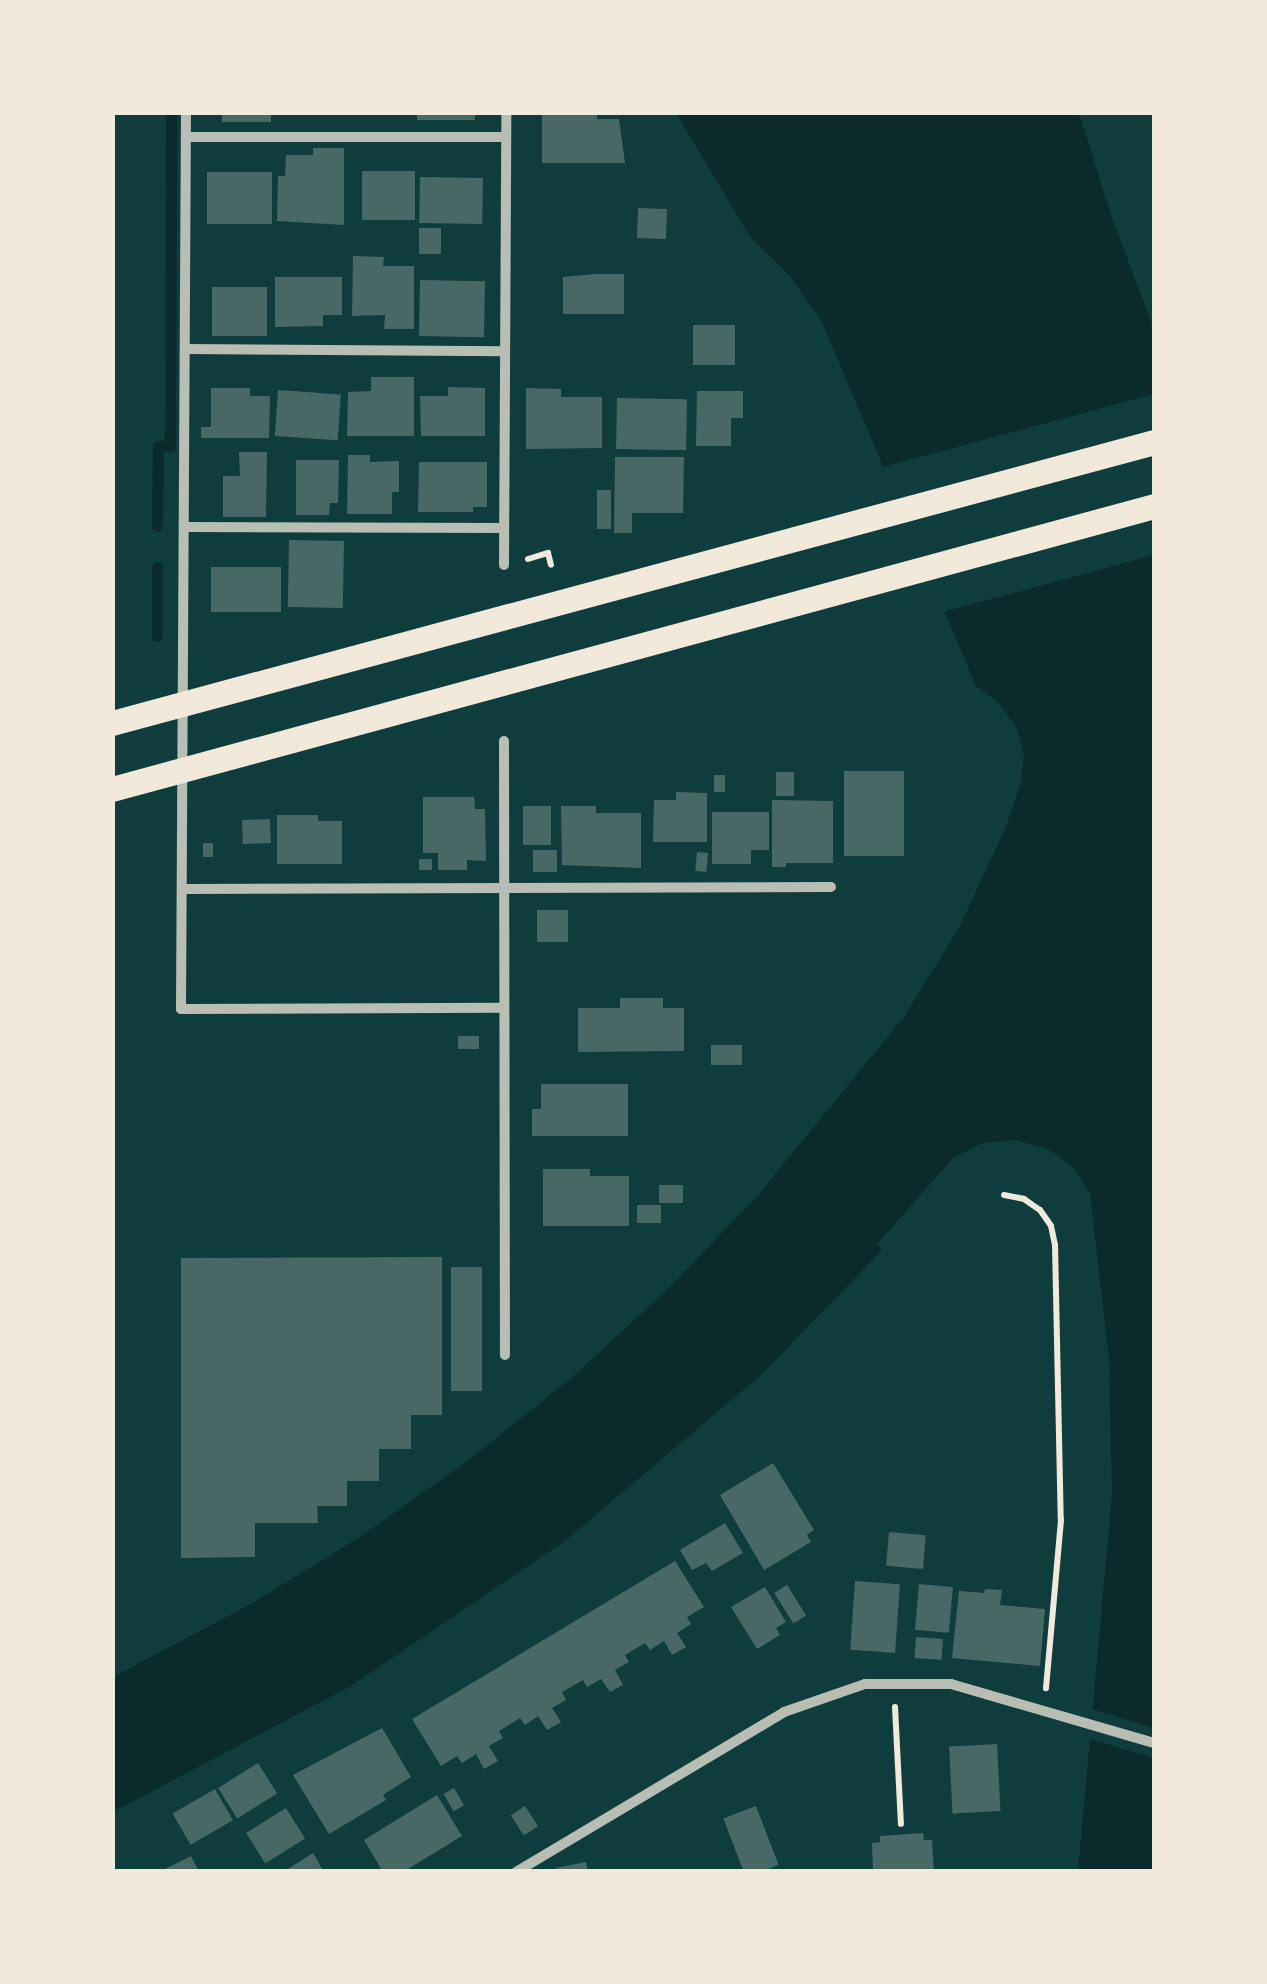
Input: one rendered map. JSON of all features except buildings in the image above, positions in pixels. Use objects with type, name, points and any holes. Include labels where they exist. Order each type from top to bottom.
[{"type":"main road","points":[[112,723],[1154,442]]},
{"type":"main road","points":[[112,789],[1154,506]]},
{"type":"street","points":[[186,112],[181,1009],[504,1008]]},
{"type":"street","points":[[504,566],[506,112]]},
{"type":"street","points":[[186,137],[506,138]]},
{"type":"street","points":[[184,350],[504,351]]},
{"type":"street","points":[[184,527],[504,528]]},
{"type":"street","points":[[504,741],[505,1356]]},
{"type":"street","points":[[182,889],[831,887]]},
{"type":"street","points":[[516,1872],[784,1712],[836,1690],[893,1681],[951,1684],[1154,1743]]},
{"type":"path","points":[[522,560],[548,553],[551,566]]},
{"type":"path","points":[[1004,1196],[1024,1199],[1040,1210],[1051,1226],[1054,1245],[1060,1552],[1048,1684],[1040,1708]]},
{"type":"path","points":[[893,1681],[901,1824]]},
{"type":"water","points":[[676,113],[1079,113],[1111,215],[1154,330],[1154,1871],[1078,1871],[1112,1495],[1109,1359],[1090,1193],[1072,1166],[1046,1148],[1015,1140],[983,1143],[954,1157],[877,1244],[882,1250],[762,1374],[565,1541],[351,1686],[113,1812],[113,1677],[249,1605],[360,1537],[466,1462],[568,1381],[664,1293],[754,1200],[904,1017],[960,926],[1005,829],[1021,783],[1024,754],[1016,727],[999,703],[976,686],[821,320],[789,275],[750,237]]},
{"type":"pier","points":[[1154,394],[1154,555],[940,613],[879,468]]},
{"type":"pier","points":[[1089,1708],[1154,1728],[1154,1758],[1086,1738]]},
{"type":"waterway","points":[[157,526],[158,446],[170,446],[171,112]]},
{"type":"waterway","points":[[157,567],[157,636]]}]
